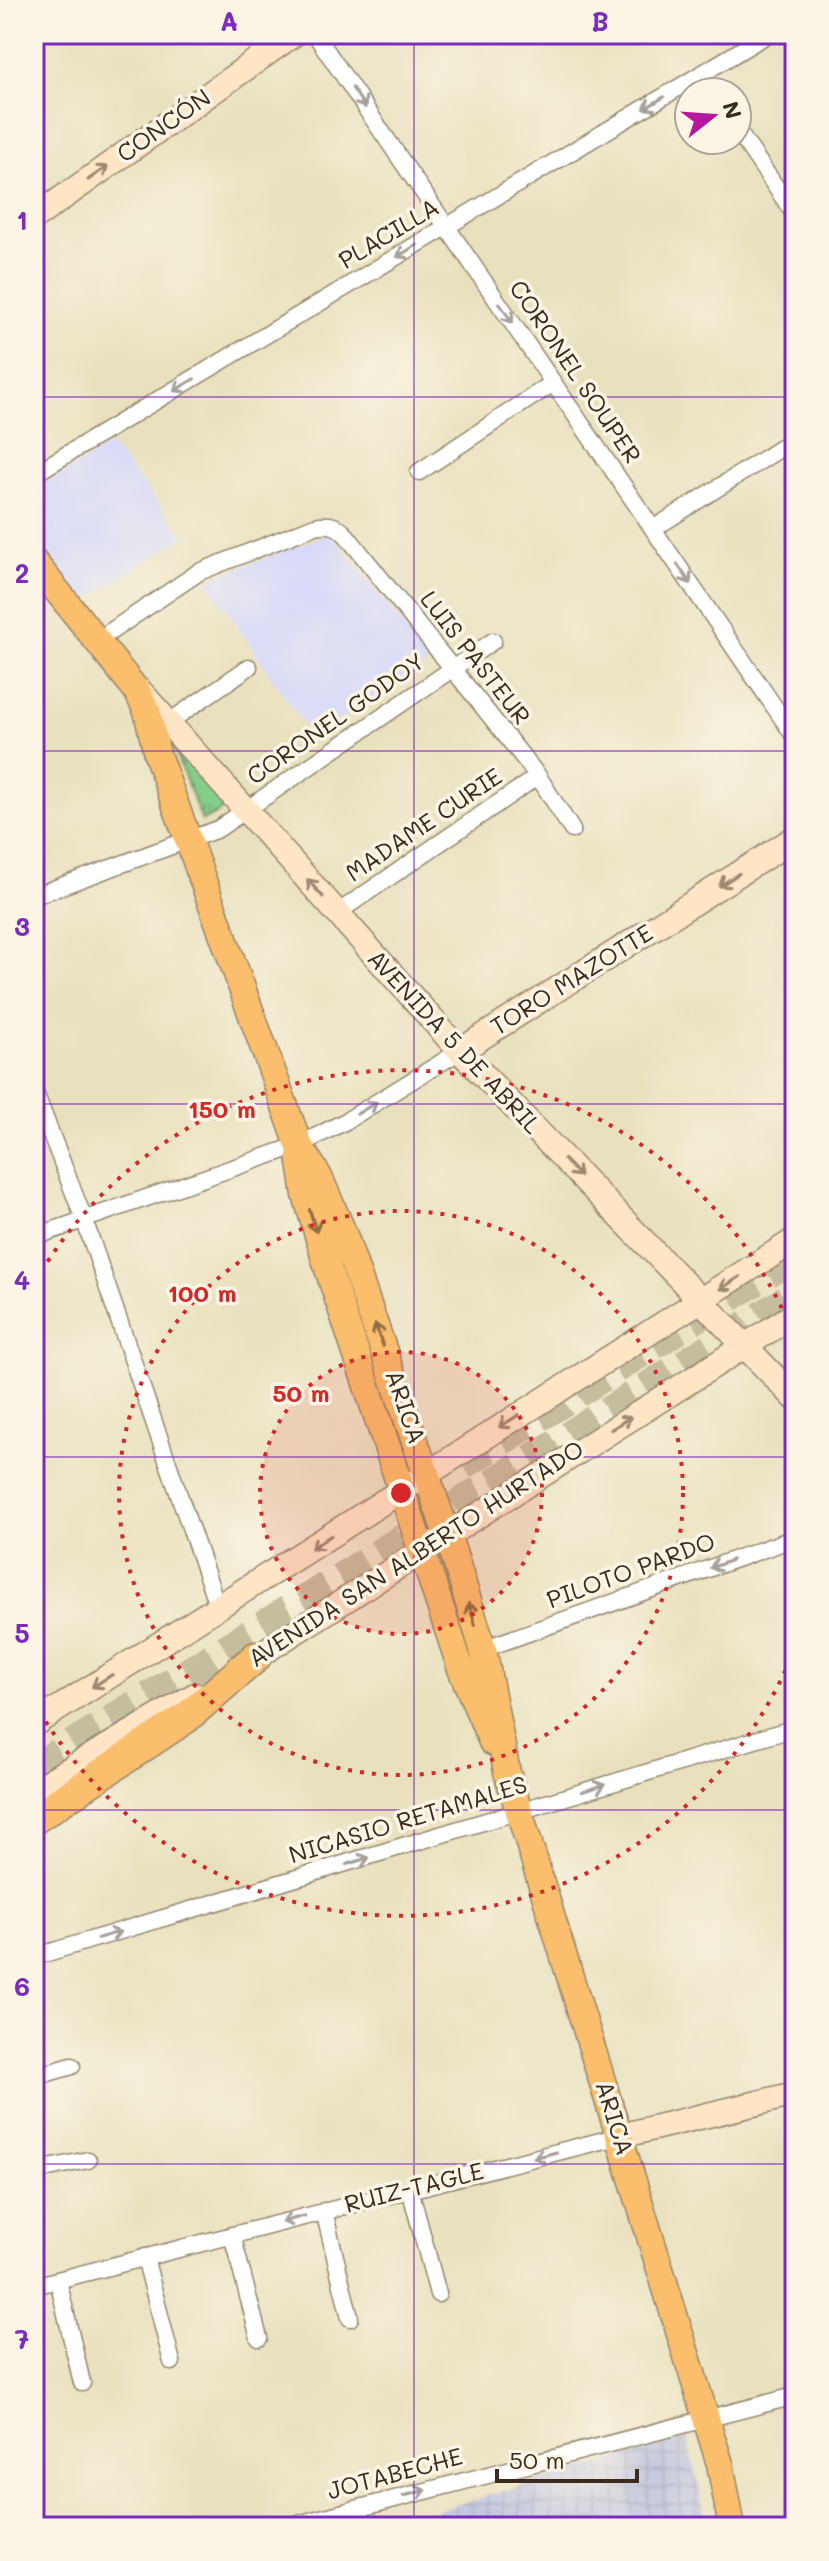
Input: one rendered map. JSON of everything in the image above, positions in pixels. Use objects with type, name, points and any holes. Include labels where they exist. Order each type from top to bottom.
[{"type":"highway","points":[[34,1819],[186,1718],[256,1657]]},
{"type":"main road","name":"AVENIDA 5 DE ABRIL","points":[[34,562],[125,675],[147,711],[157,754]]},
{"type":"main road","points":[[34,590],[100,669],[157,754]]},
{"type":"main road","name":"ARICA","points":[[157,754],[299,1145],[310,1213],[461,1669],[507,1772],[520,1811],[720,2464],[732,2527]]},
{"type":"main road","name":"ARICA","points":[[299,1145],[319,1177],[343,1232],[427,1472],[483,1649],[507,1772]]},
{"type":"main road","name":"ARICA","points":[[720,2464],[752,2527]]},
{"type":"street","name":"CONCÓN","points":[[34,218],[294,34]]},
{"type":"street","name":"CORONEL SOUPER","points":[[315,34],[795,737]]},
{"type":"street","name":"PLACILLA","points":[[34,474],[768,34]]},
{"type":"street","points":[[753,153],[795,215]]},
{"type":"street","points":[[419,472],[553,383]]},
{"type":"street","points":[[653,529],[795,439]]},
{"type":"street","name":"LUIS PASTEUR","points":[[98,640],[199,572],[315,526],[331,525],[347,536],[453,668],[538,776],[572,830]]},
{"type":"street","name":"CORONEL GODOY","points":[[34,896],[218,829],[493,641]]},
{"type":"street","points":[[169,722],[249,667]]},
{"type":"street","name":"AVENIDA 5 DE ABRIL","points":[[125,675],[460,1051],[795,1398]]},
{"type":"street","name":"MADAME CURIE","points":[[337,913],[538,776]]},
{"type":"street","name":"TORO MAZOTTE","points":[[34,1237],[299,1145],[346,1121],[795,838]]},
{"type":"street","points":[[34,1090],[84,1219],[218,1608]]},
{"type":"street","points":[[34,1724],[795,1240]]},
{"type":"street","name":"AVENIDA SAN ALBERTO HURTADO","points":[[34,1790],[256,1657],[795,1314]]},
{"type":"street","name":"PILOTO PARDO","points":[[483,1649],[795,1538]]},
{"type":"street","name":"NICASIO RETAMALES","points":[[34,1957],[795,1728]]},
{"type":"street","points":[[34,2077],[72,2066]]},
{"type":"street","name":"RUIZ-TAGLE","points":[[34,2286],[795,2094]]},
{"type":"street","points":[[34,2171],[88,2160]]},
{"type":"street","points":[[410,2189],[438,2294]]},
{"type":"street","points":[[324,2211],[350,2318]]},
{"type":"street","points":[[232,2235],[259,2338]]},
{"type":"street","points":[[145,2257],[172,2362]]},
{"type":"street","points":[[58,2280],[82,2383]]},
{"type":"street","name":"JOTABECHE","points":[[286,2527],[795,2396]]},
{"type":"shaded area","points":[[110,445],[185,536],[81,604],[34,543],[34,490]]},
{"type":"shaded area","points":[[331,533],[429,658],[427,664],[312,737],[207,580]]},
{"type":"shaded area","points":[[687,2438],[708,2527],[380,2527]]},
{"type":"green space","points":[[167,731],[229,803],[202,821]]},
{"type":"tunnel","points":[[463,1465],[795,1256]]},
{"type":"tunnel","points":[[34,1768],[795,1295]]}]
